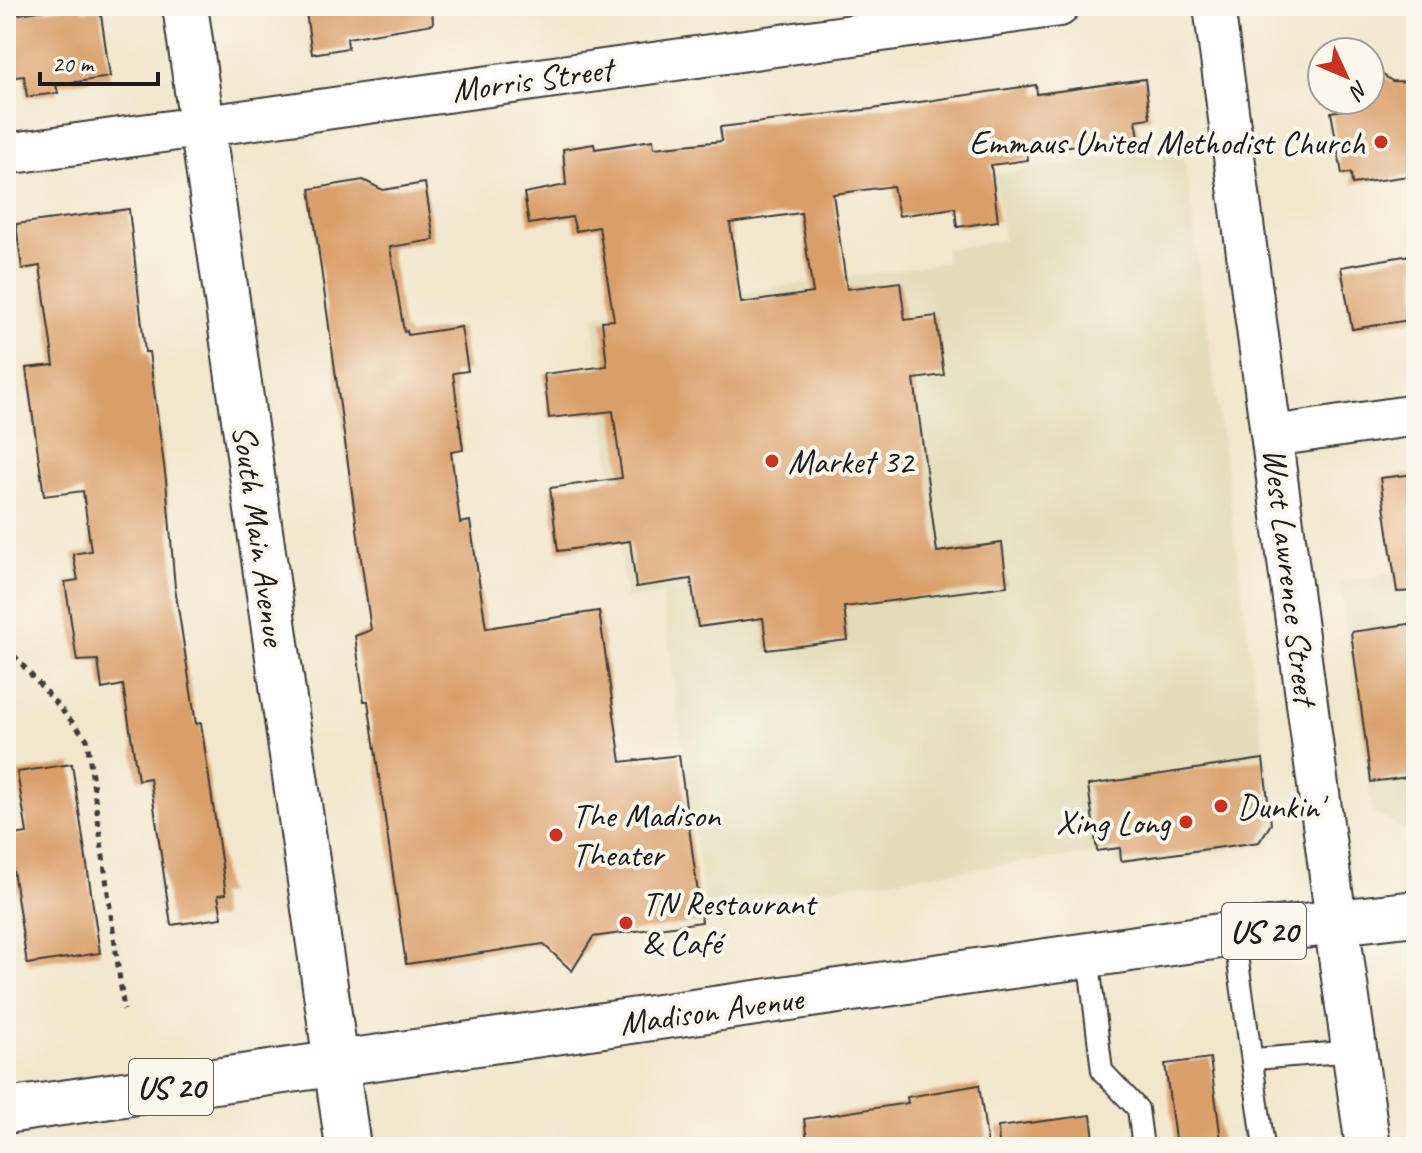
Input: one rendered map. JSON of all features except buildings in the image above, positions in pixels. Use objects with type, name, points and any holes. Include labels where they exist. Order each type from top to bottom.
[{"type":"main road","name":"South Main Avenue","points":[[185,6],[348,1147]]},
{"type":"main road","name":"Madison Avenue","points":[[6,1111],[1234,934],[1416,913]]},
{"type":"main road","name":"West Lawrence Street","points":[[1336,921],[1368,1147]]},
{"type":"street","name":"Morris Street","points":[[6,154],[1059,6]]},
{"type":"street","name":"West Lawrence Street","points":[[1214,6],[1336,921]]},
{"type":"street","points":[[1273,436],[1416,415]]},
{"type":"lane","points":[[1234,934],[1264,1147]]},
{"type":"lane","points":[[1088,955],[1102,1071],[1138,1109],[1143,1147]]},
{"type":"lane","points":[[1254,1059],[1355,1051]]},
{"type":"path","points":[[6,646],[87,739],[124,1010]]},
{"type":"shaded area","points":[[1183,147],[1259,717],[1279,828],[1267,845],[1118,866],[1114,851],[704,903],[662,595],[626,599],[593,316],[947,262],[945,249],[1004,240],[993,174]]},
{"type":"shaded area","points":[[1416,570],[1416,828],[1406,830],[1373,813],[1339,581]]},
{"type":"place","name":"Emmaus United Methodist Church","points":[[1381,142]]},
{"type":"place","name":"Market 32","points":[[772,461]]},
{"type":"place","name":"Dunkin'","points":[[1221,806]]},
{"type":"place","name":"Xing Long","points":[[1186,822]]},
{"type":"place","name":"The Madison Theater","points":[[556,835]]},
{"type":"place","name":"TN Restaurant & Café","points":[[626,923]]}]
